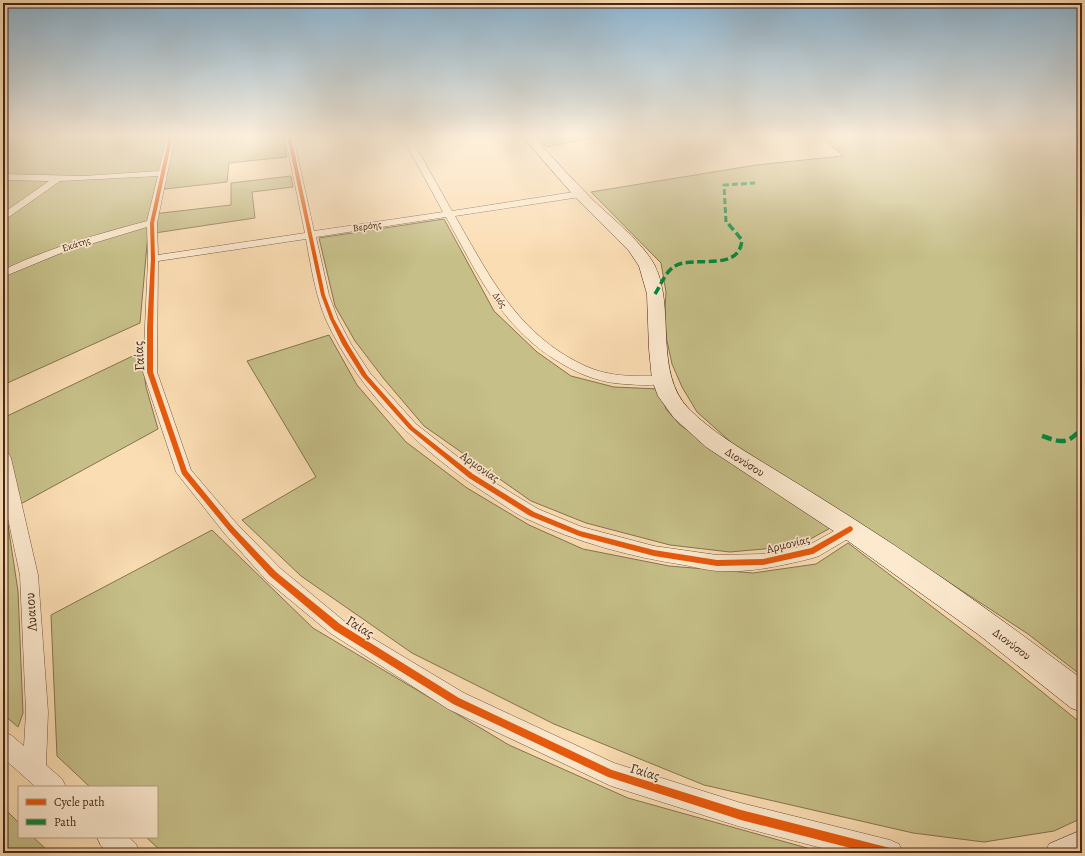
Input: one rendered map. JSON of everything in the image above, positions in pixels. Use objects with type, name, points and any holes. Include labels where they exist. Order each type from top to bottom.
[{"type":"main road","name":"Διονύσου","points":[[564,176],[634,248],[647,266],[655,294],[658,349],[662,380],[668,396],[681,413],[714,442],[850,529],[989,626],[1082,697]]},
{"type":"street","points":[[3,177],[56,180],[128,176]]},
{"type":"street","name":"Γαίας","points":[[163,176],[152,223],[153,259],[150,372],[184,472],[230,529],[273,574],[337,627],[456,702],[611,774],[741,815],[890,853]]},
{"type":"street","name":"Αρμονίας","points":[[297,176],[323,295],[332,319],[345,344],[365,376],[411,428],[471,476],[532,514],[579,533],[654,553],[718,563],[763,562],[813,551],[850,529]]},
{"type":"street","name":"Διός","points":[[428,176],[482,273],[503,306],[549,351],[577,366],[604,377],[631,380],[662,380]]},
{"type":"street","points":[[3,217],[56,180]]},
{"type":"street","name":"Βερόης","points":[[153,259],[580,194]]},
{"type":"street","name":"Εκάτης","points":[[3,274],[45,255],[82,242],[152,223]]},
{"type":"street","name":"Λυαιου","points":[[3,458],[29,575],[37,712],[34,769]]},
{"type":"street","points":[[3,743],[53,786]]},
{"type":"street","points":[[111,838],[127,853]]},
{"type":"street","points":[[1058,853],[1082,843]]},
{"type":"shaded area","points":[[3,176],[228,176],[227,182],[156,190],[153,214],[231,205],[231,183],[291,176],[293,187],[252,192],[255,218],[148,234],[140,323],[3,385]]},
{"type":"shaded area","points":[[689,176],[1082,176],[1082,676],[1028,634],[860,524],[742,452],[697,412],[682,387],[672,364],[664,327],[666,292],[661,263],[591,192]]},
{"type":"shaded area","points":[[444,219],[494,311],[537,352],[571,376],[614,387],[659,389],[666,409],[680,425],[743,468],[834,526],[805,542],[786,547],[730,552],[670,545],[586,523],[531,501],[424,426],[384,379],[355,341],[335,306],[319,238]]},
{"type":"shaded area","points":[[329,335],[357,385],[406,442],[467,488],[529,525],[583,549],[669,566],[753,573],[816,564],[848,543],[1005,662],[1082,724],[1082,818],[1054,831],[984,842],[913,833],[704,785],[554,724],[412,653],[301,576],[242,520],[316,477],[247,361]]},
{"type":"shaded area","points":[[141,352],[146,387],[158,429],[6,512],[18,591],[23,713],[18,727],[3,714],[3,418]]},
{"type":"shaded area","points":[[212,530],[313,628],[509,745],[628,798],[825,853],[163,853],[147,838],[158,838],[158,786],[89,786],[57,756],[51,615]]},
{"type":"shaded area","points":[[3,807],[18,822],[18,838],[34,838],[50,853],[3,853]]},
{"type":"marked path","points":[[655,294],[666,275],[675,266],[689,262],[721,261],[736,253],[740,248],[742,240],[726,222],[723,188],[724,185],[755,183]]},
{"type":"marked path","points":[[1042,436],[1055,441],[1065,442],[1073,438],[1082,428]]},
{"type":"cycle path","points":[[162,176],[152,223],[153,259],[150,372],[184,472],[231,529],[273,574],[337,627],[456,701],[611,774],[741,815],[890,853]]},
{"type":"cycle path","points":[[298,176],[323,295],[332,319],[345,344],[365,376],[411,428],[471,476],[532,514],[579,533],[654,553],[717,563],[763,562],[813,551],[850,529]]}]
